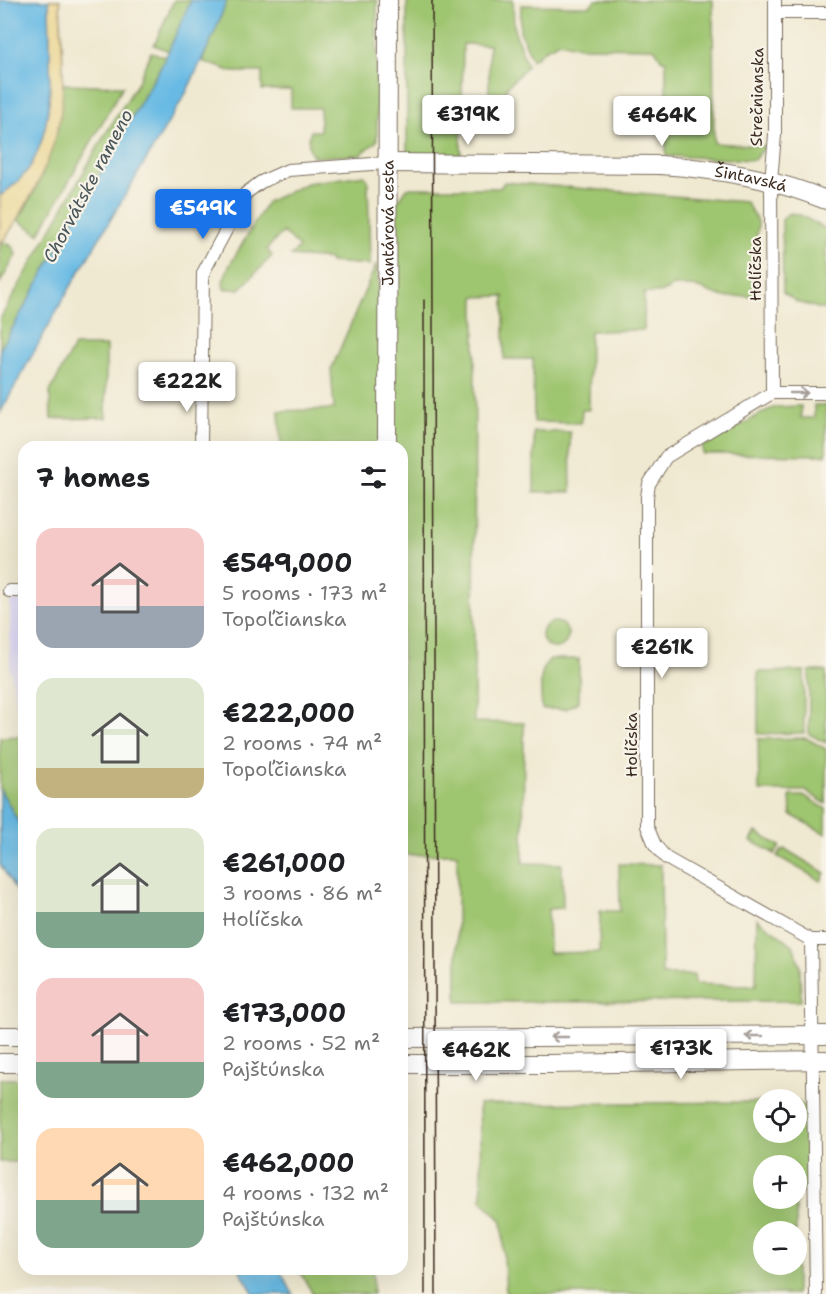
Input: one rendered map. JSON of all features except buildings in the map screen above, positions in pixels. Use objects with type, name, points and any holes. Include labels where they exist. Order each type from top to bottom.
[{"type":"street","name":"Jantárová cesta","points":[[387,441],[388,0]]},
{"type":"street","name":"Strečnianska","points":[[771,181],[775,135],[775,6],[826,13]]},
{"type":"street","name":"Šintavská","points":[[386,163],[660,165],[702,168],[771,181],[826,200]]},
{"type":"street","points":[[201,441],[202,273],[246,193],[261,182],[288,170],[386,163]]},
{"type":"street","name":"Holíčska","points":[[771,181],[772,393],[666,457],[649,484],[647,497],[647,826],[655,845],[666,858],[811,940]]},
{"type":"street","points":[[772,393],[826,393]]},
{"type":"street","points":[[9,591],[18,591]]},
{"type":"street","points":[[816,1294],[819,1035],[811,940],[826,940]]},
{"type":"street","points":[[0,1035],[18,1036]]},
{"type":"street","points":[[408,1038],[819,1035]]},
{"type":"street","points":[[408,1064],[819,1060]]},
{"type":"street","points":[[0,1063],[18,1063]]},
{"type":"shaded area","points":[[10,601],[18,601],[18,709],[10,669]]},
{"type":"green space","points":[[174,0],[191,0],[169,51],[154,45]]},
{"type":"green space","points":[[227,0],[377,0],[377,141],[360,155],[314,157],[309,148],[309,137],[311,131],[320,131],[320,108],[291,108],[291,90],[262,90],[262,72],[233,72],[202,61]]},
{"type":"green space","points":[[407,0],[513,0],[514,29],[527,66],[507,87],[500,109],[489,109],[489,45],[463,44],[461,156],[407,154]]},
{"type":"green space","points":[[595,0],[713,0],[714,143],[766,146],[754,160],[666,156],[666,61],[662,60],[654,48],[579,47],[560,42],[532,60],[520,31],[521,5],[590,6]]},
{"type":"green space","points":[[151,52],[166,57],[0,350],[0,319],[103,138],[137,84]]},
{"type":"green space","points":[[65,84],[123,86],[39,234],[18,220],[35,191],[49,156],[59,120],[62,86]]},
{"type":"green space","points":[[364,175],[368,181],[370,265],[291,256],[299,247],[283,232],[267,249],[272,256],[240,289],[224,289],[223,282],[228,268],[267,202],[307,183]]},
{"type":"green space","points":[[504,182],[746,202],[758,223],[753,296],[724,297],[693,286],[674,286],[660,293],[644,293],[644,330],[590,331],[589,410],[582,410],[581,423],[534,422],[533,359],[504,359],[504,296],[475,297],[474,722],[524,723],[523,863],[562,864],[563,908],[548,909],[549,953],[599,952],[600,911],[620,911],[619,864],[661,865],[662,975],[694,975],[695,984],[756,986],[757,919],[793,945],[800,966],[801,1001],[457,1002],[457,854],[408,855],[408,441],[393,441],[393,200],[399,200],[407,188],[500,188]]},
{"type":"green space","points":[[791,213],[800,215],[826,229],[826,310],[797,302],[783,292],[782,220]]},
{"type":"green space","points":[[0,243],[11,246],[16,255],[0,283]]},
{"type":"green space","points":[[376,265],[381,301],[382,441],[281,441],[279,411],[334,409],[331,370]]},
{"type":"green space","points":[[74,346],[106,346],[106,418],[51,419],[50,392]]},
{"type":"green space","points":[[814,405],[826,405],[826,455],[703,454],[702,447],[766,411],[776,407],[801,406],[801,418],[814,418]]},
{"type":"green space","points":[[534,432],[570,432],[571,492],[534,492]]},
{"type":"green space","points":[[555,622],[564,626],[568,635],[564,644],[555,648],[546,644],[542,635],[546,626]]},
{"type":"green space","points":[[550,659],[579,659],[579,701],[566,709],[542,709],[541,676]]},
{"type":"green space","points":[[804,671],[804,733],[758,734],[758,672]]},
{"type":"green space","points":[[809,671],[826,671],[826,743],[809,734]]},
{"type":"green space","points":[[18,736],[18,821],[0,789],[0,737]]},
{"type":"green space","points":[[806,738],[826,749],[826,804],[806,791],[759,791],[758,739]]},
{"type":"green space","points":[[790,796],[805,796],[826,809],[826,834],[791,815]]},
{"type":"green space","points":[[756,832],[780,846],[775,854],[751,841]]},
{"type":"green space","points":[[785,849],[825,873],[821,881],[777,856]]},
{"type":"green space","points":[[0,1079],[18,1079],[18,1162],[0,1162]]},
{"type":"green space","points":[[753,1102],[753,1143],[807,1143],[807,1112],[808,1115],[807,1192],[807,1155],[753,1155],[753,1209],[796,1209],[796,1221],[753,1221],[753,1275],[796,1275],[796,1294],[506,1294],[502,1221],[482,1201],[479,1104]]},
{"type":"green space","points":[[302,1275],[373,1275],[373,1294],[313,1294]]},
{"type":"sand","points":[[49,0],[60,0],[63,76],[59,120],[49,157],[33,193],[0,243],[0,196],[28,170],[41,141],[46,122],[50,81]]},
{"type":"water","points":[[0,0],[49,0],[50,81],[46,122],[34,159],[24,175],[0,196]]},
{"type":"water","name":"Chorvátske rameno","points":[[191,0],[227,0],[214,34],[186,93],[65,296],[0,413],[0,350],[164,61]]},
{"type":"water","points":[[0,789],[18,821],[18,894],[0,864]]},
{"type":"water","points":[[243,1275],[282,1275],[293,1294],[254,1294]]},
{"type":"tram line","points":[[432,0],[436,1294]]},
{"type":"tram line","points":[[424,300],[425,1294]]}]
